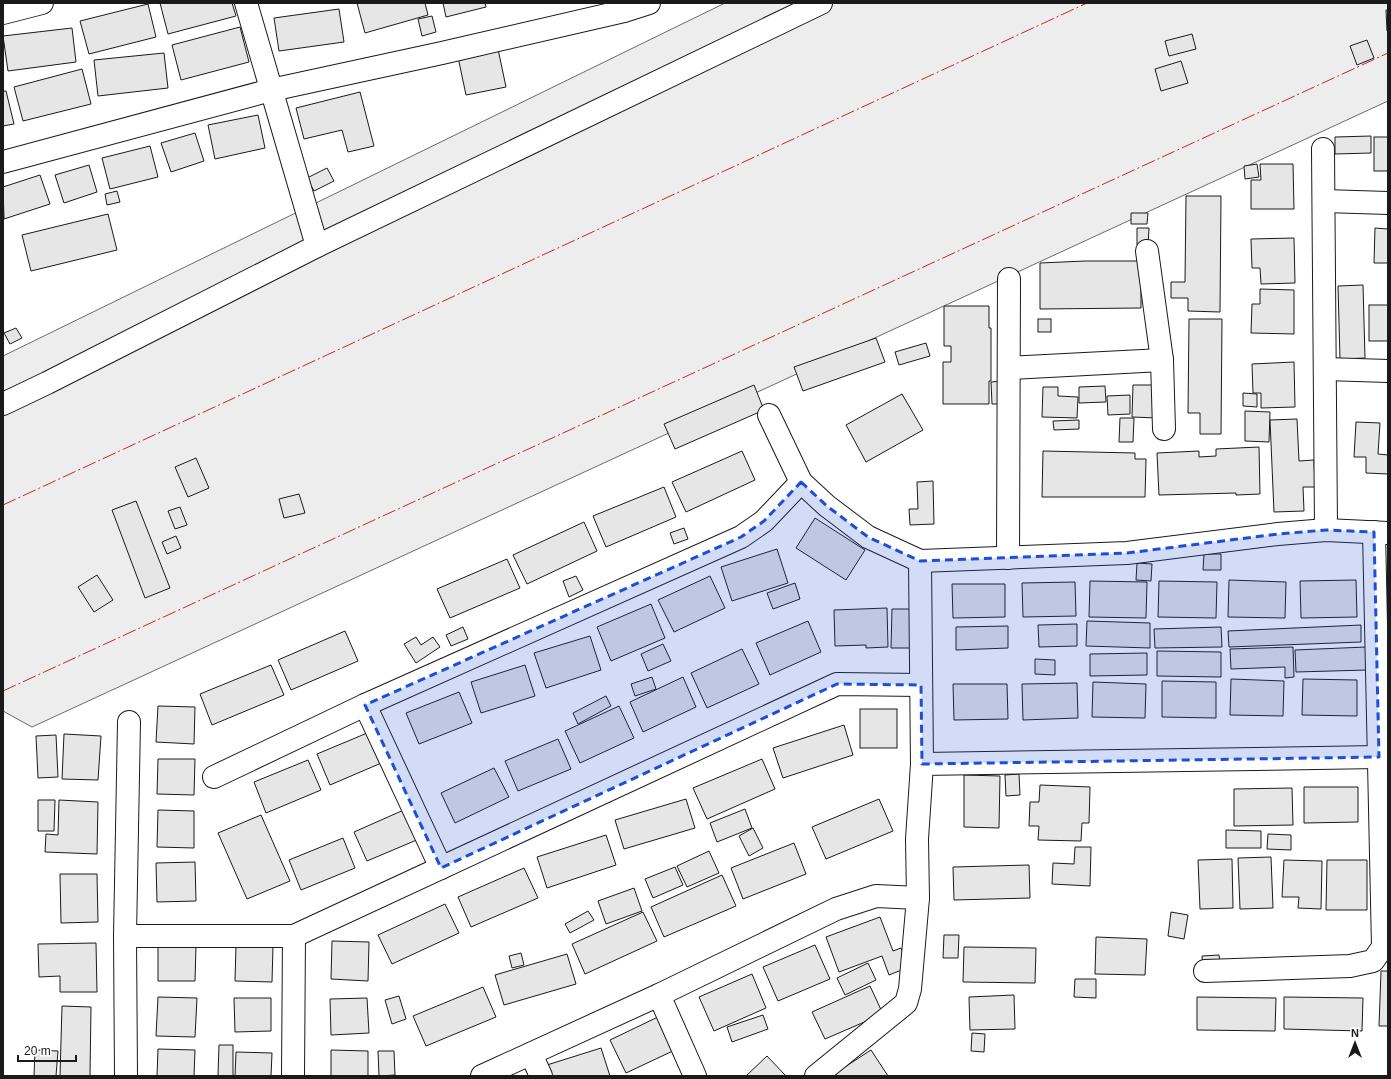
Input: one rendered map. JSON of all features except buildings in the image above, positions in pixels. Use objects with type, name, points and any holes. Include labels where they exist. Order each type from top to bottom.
[{"type":"street","points":[[3,13],[42,3]]},
{"type":"street","points":[[246,3],[317,246]]},
{"type":"street","points":[[3,162],[271,90],[442,53],[624,11],[649,3]]},
{"type":"street","points":[[3,404],[317,246],[821,3]]},
{"type":"street","points":[[1323,149],[1326,530]]},
{"type":"street","points":[[1324,201],[1388,203]]},
{"type":"street","points":[[1147,251],[1162,360],[1164,429]]},
{"type":"street","points":[[1008,558],[1009,279]]},
{"type":"street","points":[[1009,368],[1162,360]]},
{"type":"street","points":[[1325,369],[1388,371]]},
{"type":"street","points":[[769,415],[801,482],[827,506],[868,537],[920,560],[1127,553],[1278,534],[1326,530],[1381,533],[1379,757],[1383,947],[1373,962],[1350,966],[1206,971]]},
{"type":"street","points":[[214,777],[365,705],[741,537],[764,521],[801,482]]},
{"type":"street","points":[[816,1076],[906,1003],[910,989],[918,898],[917,839],[922,764],[920,560]]},
{"type":"street","points":[[125,936],[294,936],[837,684],[921,686]]},
{"type":"street","points":[[365,705],[441,868]]},
{"type":"street","points":[[126,1076],[125,936],[129,722]]},
{"type":"street","points":[[922,764],[1379,757]]},
{"type":"street","points":[[482,1076],[659,995],[836,909],[876,896],[918,898]]},
{"type":"street","points":[[293,1076],[294,936]]},
{"type":"street","points":[[659,995],[695,1076]]},
{"type":"street","points":[[531,1054],[541,1076]]},
{"type":"highlighted area","points":[[801,482],[827,506],[868,537],[920,561],[1127,553],[1278,534],[1326,530],[1374,532],[1379,757],[922,764],[921,685],[837,684],[441,868],[365,705],[741,537],[764,521]]},
{"type":"shaded area","points":[[725,3],[1388,3],[1388,101],[32,727],[3,711],[3,356]]},
{"type":"power","points":[[3,505],[1087,3]]},
{"type":"power","points":[[3,691],[1388,53]]}]
